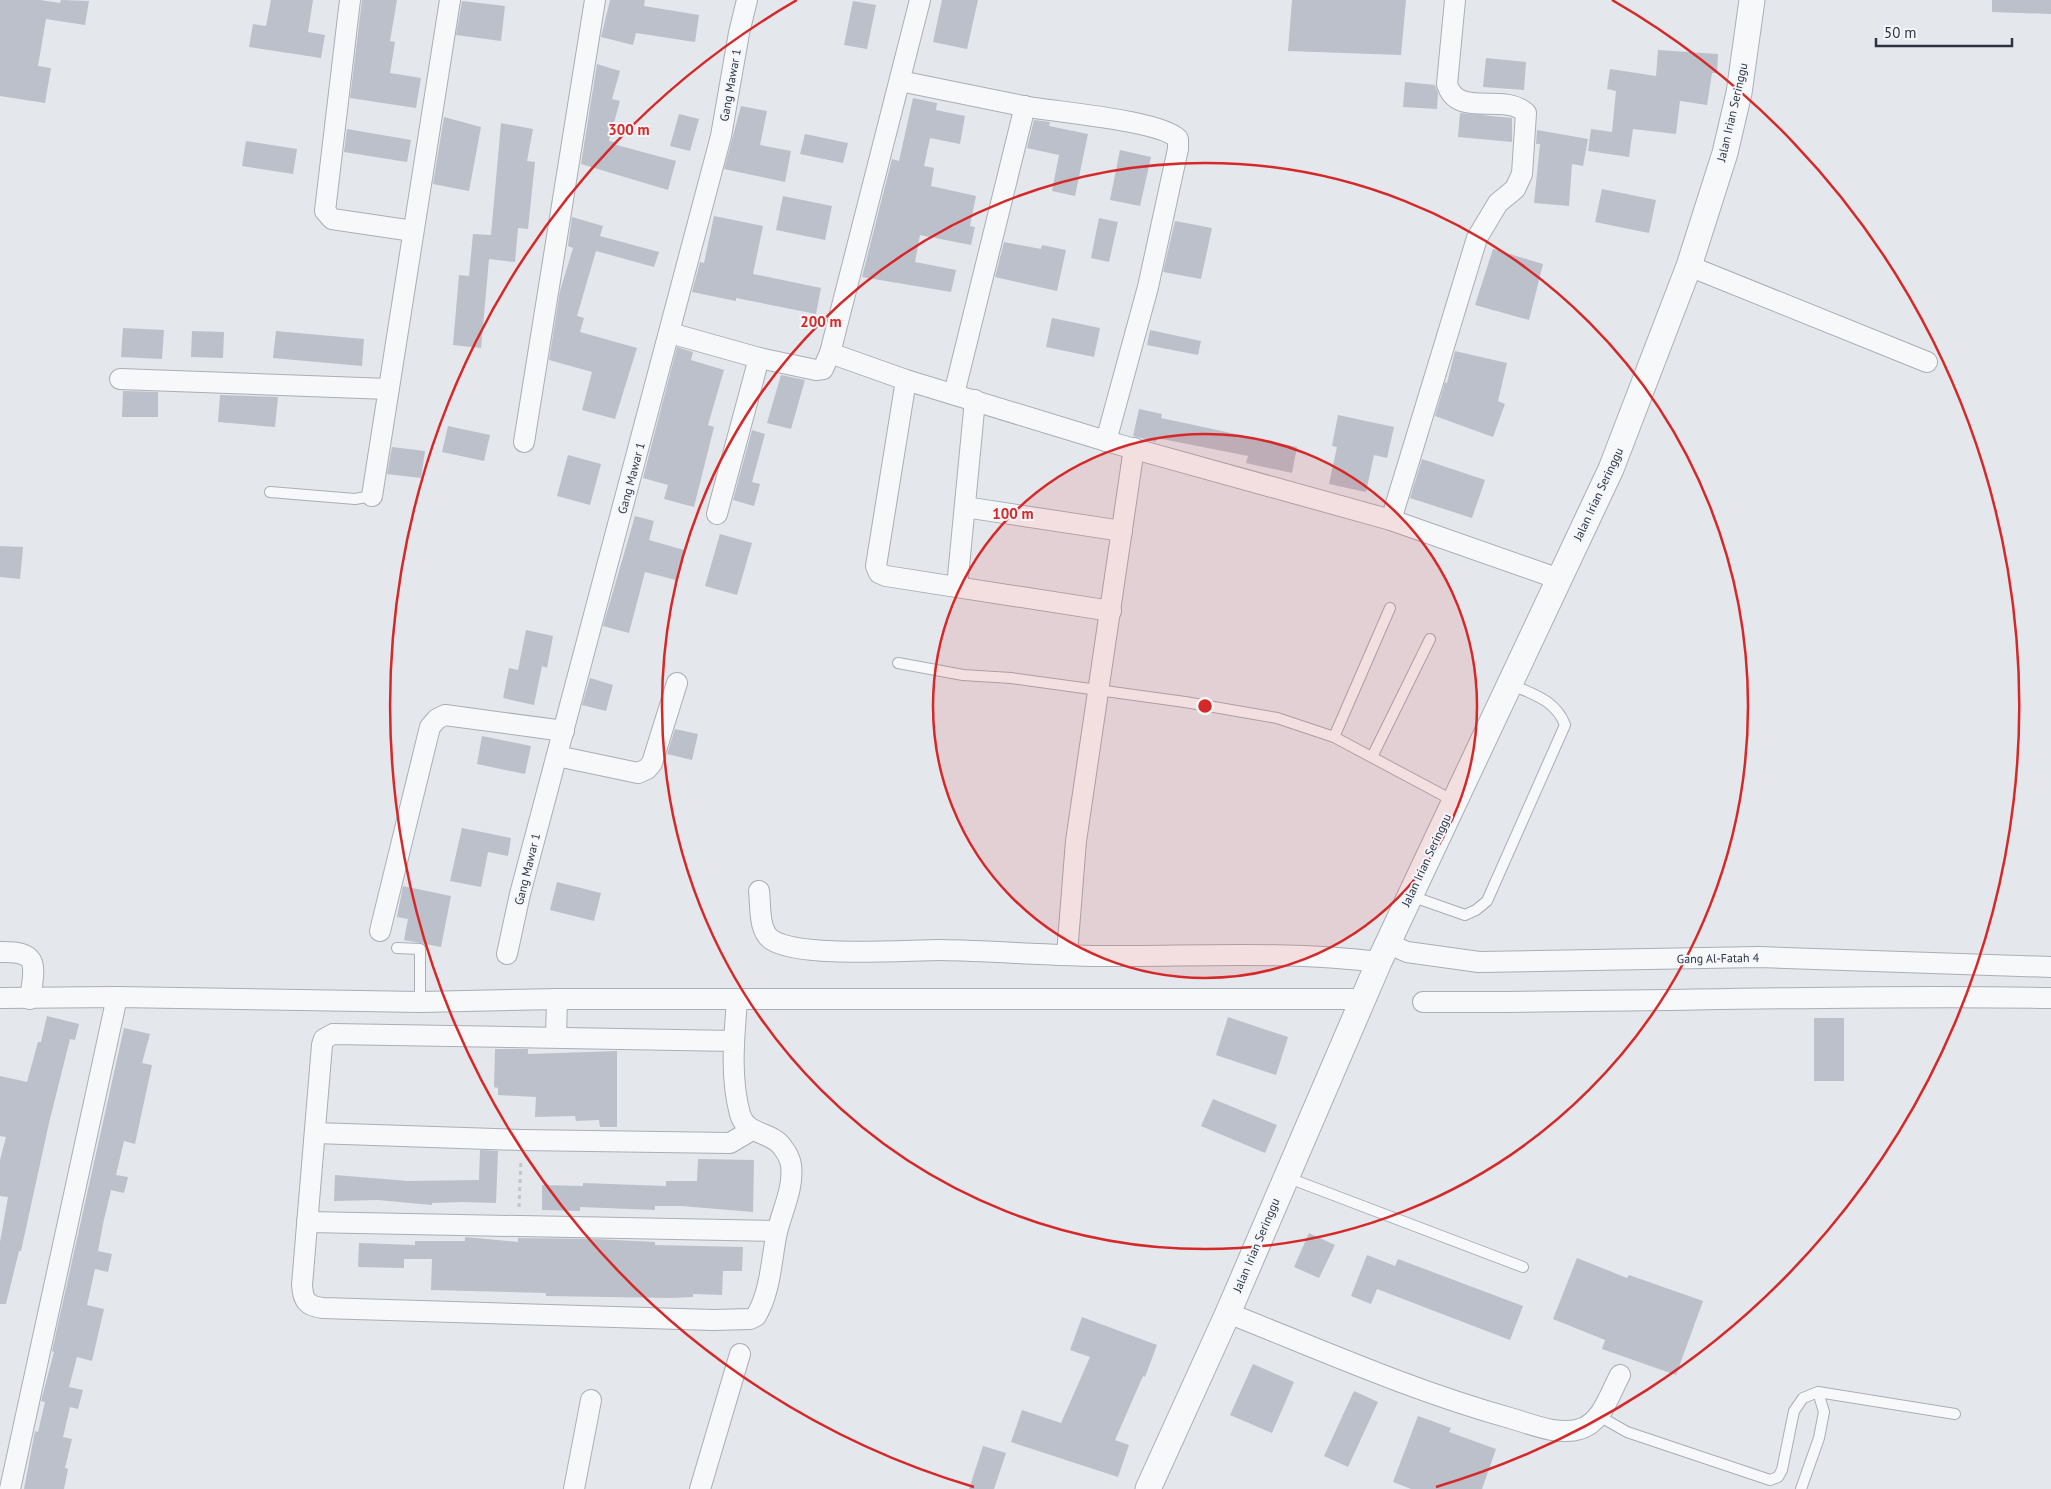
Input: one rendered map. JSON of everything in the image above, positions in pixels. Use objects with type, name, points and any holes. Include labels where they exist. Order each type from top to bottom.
[{"type":"street","points":[[350,0],[325,211],[332,219],[414,231]]},
{"type":"street","points":[[372,496],[450,0]]},
{"type":"street","points":[[524,442],[595,0]]},
{"type":"street","name":"Gang Mawar 1","points":[[507,954],[520,894],[721,136],[739,33],[747,0]]},
{"type":"street","points":[[670,333],[759,358],[816,370],[822,369],[830,353],[920,0]]},
{"type":"street","points":[[1391,520],[1477,238],[1498,203],[1515,189],[1522,174],[1526,114],[1510,106],[1461,102],[1449,92],[1447,84],[1455,0]]},
{"type":"street","name":"Jalan Irian Seringgu","points":[[1148,1489],[1228,1314],[1375,970],[1558,579],[1612,469],[1689,266],[1725,153],[1737,102],[1752,0]]},
{"type":"street","points":[[900,81],[1024,106],[1134,123],[1168,131],[1178,139],[1178,149],[1159,241],[1106,440]]},
{"type":"street","points":[[954,394],[1024,106]]},
{"type":"street","points":[[1689,266],[1927,362]]},
{"type":"street","points":[[830,353],[906,380],[1106,440],[1391,520],[1558,579]]},
{"type":"street","points":[[717,514],[759,358]]},
{"type":"street","points":[[120,379],[388,389]]},
{"type":"street","points":[[906,380],[876,566],[879,573],[886,576],[1111,611]]},
{"type":"street","points":[[957,587],[975,400]]},
{"type":"street","points":[[1067,954],[1076,841],[1134,448]]},
{"type":"street","points":[[965,506],[1122,531]]},
{"type":"street","points":[[557,756],[638,774],[647,769],[652,763],[677,683]]},
{"type":"street","points":[[380,931],[430,727],[437,718],[446,715],[564,731]]},
{"type":"street","points":[[759,891],[764,932],[772,940],[786,946],[812,951],[942,950],[1067,954],[1244,954],[1375,970]]},
{"type":"street","points":[[0,952],[24,953],[33,962],[31,995]]},
{"type":"street","name":"Gang Al-Fatah 4","points":[[1375,970],[1407,952],[1479,962],[1759,957],[2051,967]]},
{"type":"street","points":[[0,998],[31,995],[117,997],[420,996],[737,1001],[1375,970]]},
{"type":"street","points":[[1423,1002],[1570,1003],[1955,996],[2051,998]]},
{"type":"street","points":[[10,1489],[117,997]]},
{"type":"street","points":[[556,1037],[557,999]]},
{"type":"street","points":[[734,1041],[333,1034],[324,1039],[302,1285],[305,1302],[310,1306],[713,1320],[750,1319],[756,1316],[767,1290],[777,1232],[787,1199],[791,1166],[782,1145],[773,1138],[752,1130],[740,1116],[732,1055],[734,1041],[737,1001]]},
{"type":"street","points":[[315,1133],[522,1140],[730,1143],[752,1130]]},
{"type":"street","points":[[307,1222],[518,1228],[777,1232]]},
{"type":"street","points":[[1228,1314],[1450,1401],[1545,1428],[1570,1431],[1580,1429],[1599,1416],[1620,1375]]},
{"type":"street","points":[[700,1489],[740,1354]]},
{"type":"street","points":[[574,1489],[591,1400]]},
{"type":"lane","points":[[270,492],[355,500],[372,496]]},
{"type":"lane","points":[[1334,737],[1390,608]]},
{"type":"lane","points":[[1372,757],[1430,639]]},
{"type":"lane","points":[[898,663],[963,675],[1011,678],[1185,702],[1277,718],[1334,737],[1454,801]]},
{"type":"lane","points":[[1410,896],[1465,915],[1476,910],[1487,901],[1565,725],[1561,714],[1551,703],[1509,684]]},
{"type":"lane","points":[[397,948],[420,949],[420,996]]},
{"type":"lane","points":[[1285,1177],[1523,1267]]},
{"type":"lane","points":[[1599,1416],[1627,1432],[1770,1480],[1778,1477],[1782,1470],[1794,1411],[1803,1398],[1818,1392],[1955,1414]]},
{"type":"lane","points":[[1802,1489],[1819,1438],[1824,1412],[1818,1392]]},
{"type":"path","points":[[518,1228],[522,1140]]},
{"type":"building","points":[[0,0],[40,0],[60,3],[61,0],[89,1],[85,25],[46,19],[38,66],[51,68],[45,103],[0,96]]},
{"type":"building","points":[[271,0],[313,0],[308,32],[325,35],[321,58],[249,47],[253,24],[266,26]]},
{"type":"building","points":[[362,0],[397,0],[390,41],[395,42],[390,73],[421,78],[416,108],[350,98]]},
{"type":"building","points":[[610,0],[645,0],[644,6],[699,15],[695,42],[636,33],[633,45],[601,37]]},
{"type":"building","points":[[942,0],[978,0],[967,49],[933,42]]},
{"type":"building","points":[[1292,0],[1406,0],[1401,55],[1288,51]]},
{"type":"building","points":[[1992,0],[2051,0],[2051,14],[1992,12]]},
{"type":"building","points":[[462,1],[505,6],[501,41],[456,35]]},
{"type":"building","points":[[853,1],[876,5],[867,49],[844,45]]},
{"type":"building","points":[[1658,50],[1718,54],[1717,73],[1712,73],[1707,105],[1680,101],[1676,134],[1633,129],[1629,157],[1588,151],[1591,129],[1612,132],[1616,91],[1607,89],[1610,69],[1656,76]]},
{"type":"building","points":[[1486,58],[1526,62],[1524,90],[1483,87]]},
{"type":"building","points":[[597,64],[620,71],[612,99],[620,101],[609,141],[614,142],[613,144],[676,161],[668,190],[581,164]]},
{"type":"building","points":[[1405,82],[1435,85],[1438,93],[1437,109],[1403,107]]},
{"type":"building","points":[[913,98],[937,103],[936,110],[965,116],[960,144],[930,138],[924,166],[934,168],[931,186],[976,196],[970,226],[975,227],[971,245],[920,235],[915,262],[956,270],[951,292],[862,277],[892,159],[899,161]]},
{"type":"building","points":[[741,106],[767,111],[760,145],[791,151],[785,182],[724,169]]},
{"type":"building","points":[[1460,113],[1512,118],[1512,142],[1458,137]]},
{"type":"building","points":[[679,114],[699,119],[690,151],[670,146]]},
{"type":"building","points":[[444,117],[481,127],[469,191],[433,184]]},
{"type":"building","points":[[1034,120],[1050,122],[1049,126],[1088,134],[1075,196],[1052,191],[1059,155],[1027,148]]},
{"type":"building","points":[[501,123],[533,129],[527,161],[535,162],[528,229],[518,228],[515,262],[489,259],[481,348],[453,345],[459,275],[469,276],[473,234],[491,235]]},
{"type":"building","points":[[347,129],[411,140],[407,162],[344,152]]},
{"type":"building","points":[[1537,130],[1588,139],[1583,166],[1572,164],[1569,206],[1534,203],[1540,144],[1536,144]]},
{"type":"building","points":[[805,134],[848,143],[843,163],[800,154]]},
{"type":"building","points":[[246,141],[297,149],[293,174],[242,166]]},
{"type":"building","points":[[1120,150],[1151,157],[1140,206],[1110,200]]},
{"type":"building","points":[[1602,189],[1656,200],[1649,233],[1595,222]]},
{"type":"building","points":[[783,196],[832,206],[825,240],[776,230]]},
{"type":"building","points":[[714,216],[763,226],[753,274],[821,288],[816,314],[736,298],[736,301],[692,292],[700,262],[704,263]]},
{"type":"building","points":[[572,217],[603,226],[600,236],[659,252],[654,267],[596,251],[577,316],[584,318],[580,332],[637,348],[615,419],[582,410],[592,372],[549,360],[560,291],[573,248],[568,246]]},
{"type":"building","points":[[1099,218],[1118,222],[1109,262],[1091,258]]},
{"type":"building","points":[[1175,221],[1212,228],[1201,279],[1163,272]]},
{"type":"building","points":[[1004,242],[1041,249],[1042,245],[1066,250],[1057,291],[995,277]]},
{"type":"building","points":[[1493,249],[1543,264],[1529,320],[1475,305]]},
{"type":"building","points":[[1052,318],[1100,328],[1094,357],[1046,347]]},
{"type":"building","points":[[123,328],[164,330],[162,359],[121,357]]},
{"type":"building","points":[[1150,330],[1201,341],[1198,355],[1147,345]]},
{"type":"building","points":[[192,331],[224,332],[223,358],[191,357]]},
{"type":"building","points":[[276,331],[364,339],[362,366],[273,358]]},
{"type":"building","points":[[677,347],[693,352],[691,360],[724,370],[708,425],[714,427],[694,507],[664,499],[668,485],[643,478]]},
{"type":"building","points":[[1455,351],[1507,363],[1498,401],[1505,404],[1493,437],[1435,416],[1445,382],[1447,383]]},
{"type":"building","points":[[781,375],[805,380],[791,429],[767,423]]},
{"type":"building","points":[[123,391],[158,392],[158,417],[122,417]]},
{"type":"building","points":[[220,395],[278,397],[275,427],[218,422]]},
{"type":"building","points":[[1139,409],[1162,414],[1161,418],[1297,447],[1292,473],[1246,463],[1248,456],[1157,438],[1156,442],[1133,436]]},
{"type":"building","points":[[1338,415],[1394,427],[1387,458],[1374,455],[1366,492],[1329,484],[1337,447],[1332,446]]},
{"type":"building","points":[[448,426],[490,435],[484,461],[442,452]]},
{"type":"building","points":[[752,430],[765,434],[752,482],[760,484],[754,506],[733,500]]},
{"type":"building","points":[[392,447],[425,451],[421,478],[387,474]]},
{"type":"building","points":[[568,455],[601,464],[590,505],[557,496]]},
{"type":"building","points":[[1422,459],[1485,480],[1472,518],[1410,498]]},
{"type":"building","points":[[635,516],[654,521],[649,540],[684,550],[676,580],[645,572],[629,633],[603,626]]},
{"type":"building","points":[[720,534],[752,543],[737,595],[705,586]]},
{"type":"building","points":[[0,546],[23,547],[20,579],[0,577]]},
{"type":"building","points":[[526,630],[553,636],[547,668],[542,666],[534,705],[503,698],[509,668],[518,670]]},
{"type":"building","points":[[590,678],[613,685],[606,711],[582,705]]},
{"type":"building","points":[[675,729],[698,734],[692,760],[667,754]]},
{"type":"building","points":[[482,736],[531,746],[525,774],[477,764]]},
{"type":"building","points":[[462,828],[511,838],[508,856],[488,852],[481,887],[450,881]]},
{"type":"building","points":[[557,882],[601,893],[594,921],[550,910]]},
{"type":"building","points":[[403,886],[451,896],[441,947],[404,940],[408,919],[397,917]]},
{"type":"building","points":[[47,1016],[79,1024],[75,1040],[70,1039],[49,1123],[21,1251],[19,1251],[6,1304],[0,1304],[0,1242],[8,1197],[0,1196],[0,1160],[6,1137],[0,1136],[0,1076],[27,1082],[38,1042],[41,1042]]},
{"type":"building","points":[[1228,1017],[1288,1037],[1276,1075],[1216,1055]]},
{"type":"building","points":[[1814,1018],[1844,1018],[1844,1081],[1814,1081]]},
{"type":"building","points":[[124,1028],[150,1034],[142,1063],[152,1065],[135,1144],[124,1141],[116,1175],[128,1177],[124,1193],[111,1190],[103,1224],[98,1251],[112,1254],[108,1272],[95,1269],[87,1305],[104,1309],[92,1361],[77,1357],[69,1387],[83,1390],[78,1409],[70,1407],[63,1437],[72,1439],[65,1468],[68,1469],[64,1489],[24,1489],[35,1431],[38,1432],[45,1402],[41,1401],[54,1352],[52,1351]]},
{"type":"building","points":[[495,1049],[528,1049],[528,1054],[617,1051],[617,1127],[600,1127],[599,1120],[576,1121],[575,1116],[535,1117],[536,1097],[498,1095],[498,1088],[494,1087]]},
{"type":"building","points":[[1213,1099],[1277,1125],[1265,1153],[1201,1126]]},
{"type":"building","points":[[480,1150],[498,1151],[496,1203],[463,1202],[432,1203],[432,1205],[378,1200],[334,1201],[335,1175],[408,1181],[479,1180]]},
{"type":"building","points":[[698,1159],[754,1160],[753,1212],[681,1206],[655,1206],[655,1210],[580,1207],[580,1211],[542,1210],[542,1185],[583,1186],[583,1183],[666,1186],[666,1181],[697,1181]]},
{"type":"building","points":[[1309,1233],[1335,1245],[1319,1278],[1294,1267]]},
{"type":"building","points":[[465,1237],[518,1242],[518,1238],[595,1239],[655,1242],[655,1245],[743,1247],[742,1271],[723,1271],[722,1295],[693,1294],[693,1297],[670,1298],[546,1296],[546,1293],[431,1290],[432,1259],[404,1259],[404,1268],[358,1267],[359,1243],[415,1245],[415,1241],[465,1241]]},
{"type":"building","points":[[1367,1255],[1395,1266],[1398,1259],[1523,1306],[1510,1340],[1377,1289],[1371,1304],[1351,1296]]},
{"type":"building","points":[[1577,1258],[1627,1278],[1629,1275],[1703,1301],[1676,1375],[1602,1349],[1605,1340],[1553,1319]]},
{"type":"building","points":[[1082,1317],[1157,1345],[1145,1377],[1143,1376],[1115,1440],[1129,1445],[1118,1477],[1011,1442],[1022,1410],[1061,1423],[1090,1357],[1070,1350]]},
{"type":"building","points":[[1253,1364],[1294,1382],[1272,1433],[1230,1415]]},
{"type":"building","points":[[1354,1391],[1378,1402],[1348,1467],[1324,1456]]},
{"type":"building","points":[[1418,1416],[1451,1428],[1449,1432],[1496,1449],[1482,1489],[1411,1489],[1393,1482]]},
{"type":"building","points":[[983,1446],[1006,1453],[994,1489],[969,1489]]}]
